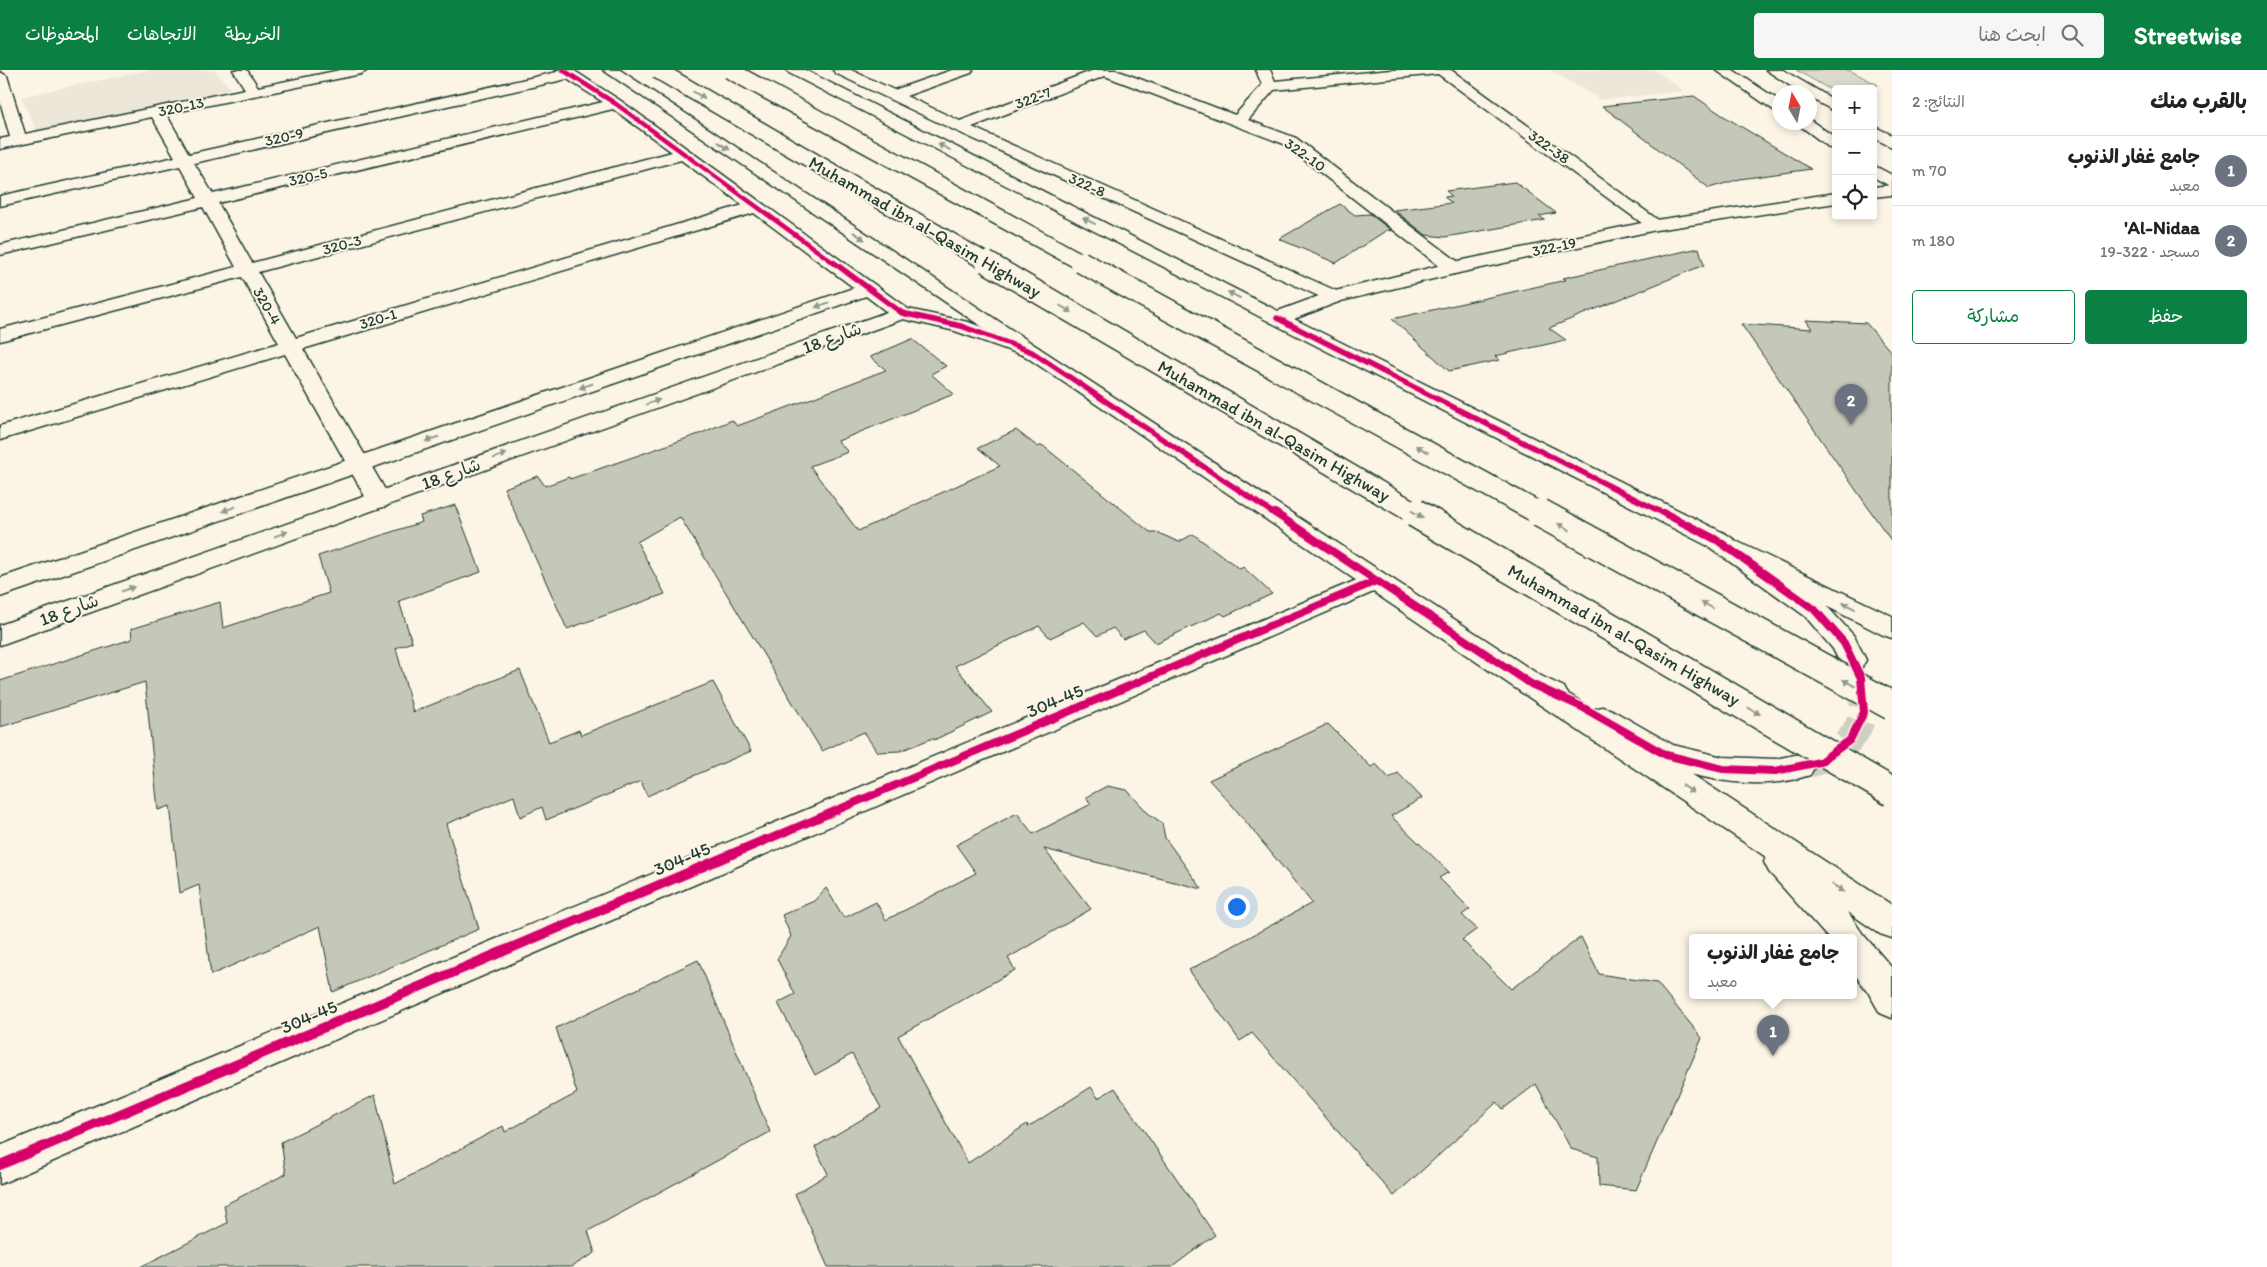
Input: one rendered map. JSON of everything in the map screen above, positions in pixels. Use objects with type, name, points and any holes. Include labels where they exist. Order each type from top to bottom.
[{"type":"main road","points":[[240,70],[254,92]]},
{"type":"main road","name":"320-13","points":[[0,144],[362,70]]},
{"type":"main road","points":[[610,70],[1731,818],[1892,922]]},
{"type":"main road","name":"Muhammad ibn al-Qasim Highway","points":[[656,70],[1892,792]]},
{"type":"main road","points":[[729,70],[1892,706]]},
{"type":"main road","points":[[794,70],[1277,318],[1892,628]]},
{"type":"main road","name":"322-8","points":[[840,70],[959,127],[1334,297]]},
{"type":"main road","points":[[892,96],[966,70]]},
{"type":"main road","name":"322-10","points":[[1106,70],[1290,141],[1454,268]]},
{"type":"main road","name":"322-7","points":[[959,127],[1106,70]]},
{"type":"main road","points":[[1263,70],[1270,86]]},
{"type":"main road","points":[[1238,121],[1270,86],[1346,74],[1435,70]]},
{"type":"main road","name":"322-38","points":[[1442,70],[1656,225]]},
{"type":"main road","points":[[1723,70],[1772,103]]},
{"type":"main road","points":[[1773,70],[1832,106]]},
{"type":"main road","points":[[566,72],[616,104],[902,313],[968,328],[1032,352]]},
{"type":"main road","name":"320-9","points":[[0,201],[566,72]]},
{"type":"main road","points":[[0,76],[4,102],[19,140]]},
{"type":"main road","name":"320-5","points":[[0,250],[616,104]]},
{"type":"main road","name":"320-4","points":[[157,112],[379,500]]},
{"type":"main road","points":[[1814,130],[1832,142]]},
{"type":"main road","points":[[1877,133],[1892,142]]},
{"type":"main road","name":"320-3","points":[[0,335],[684,154]]},
{"type":"main road","points":[[1877,173],[1892,182]]},
{"type":"main road","points":[[1877,192],[1892,190]]},
{"type":"main road","name":"322-19","points":[[1277,318],[1334,297],[1454,268],[1656,225],[1832,199]]},
{"type":"main road","name":"320-1","points":[[0,433],[756,207]]},
{"type":"main road","name":"شارع 18","points":[[0,588],[868,289]]},
{"type":"main road","name":"شارع 18","points":[[0,635],[902,313]]},
{"type":"main road","points":[[1717,540],[1814,609],[1844,643],[1852,660]]},
{"type":"main road","name":"304-45","points":[[0,1165],[1376,581]]},
{"type":"main road","points":[[1531,684],[1582,707],[1666,755],[1723,769],[1775,771],[1800,766]]},
{"type":"main road","points":[[1731,818],[1784,866],[1845,934]]},
{"type":"main road","points":[[1857,950],[1880,980],[1892,1001]]},
{"type":"shaded area","points":[[148,70],[214,70],[231,89],[43,131],[37,131],[21,97]]},
{"type":"shaded area","points":[[1550,70],[1655,70],[1684,91],[1601,100]]},
{"type":"shaded area","points":[[1796,70],[1849,70],[1878,85],[1832,85],[1831,90]]},
{"type":"building","points":[[1694,96],[1811,169],[1740,179],[1709,188],[1602,106]]},
{"type":"building","points":[[1515,182],[1556,213],[1539,216],[1545,220],[1445,237],[1426,235],[1394,210],[1452,203],[1444,197],[1452,196],[1446,191]]},
{"type":"building","points":[[1340,204],[1355,215],[1370,214],[1392,231],[1387,230],[1336,263],[1279,239]]},
{"type":"building","points":[[1699,248],[1704,265],[1549,328],[1566,340],[1495,356],[1500,360],[1449,371],[1392,319],[1566,280],[1563,278]]},
{"type":"building","points":[[1806,320],[1866,323],[1892,353],[1892,542],[1741,324],[1812,329]]},
{"type":"building","points":[[912,339],[946,366],[931,374],[954,394],[838,441],[848,452],[810,466],[858,531],[1000,466],[978,448],[1016,430],[1038,447],[1042,445],[1150,532],[1156,532],[1179,542],[1193,534],[1240,569],[1243,567],[1272,594],[1225,616],[1221,613],[1156,643],[1144,630],[1123,639],[1113,628],[1097,636],[1084,622],[1050,638],[1039,626],[955,666],[992,712],[934,740],[933,738],[900,751],[877,752],[864,732],[822,751],[680,517],[637,542],[665,594],[567,629],[504,488],[538,476],[545,486],[699,434],[732,420],[737,426],[770,414],[886,370],[870,357]]},
{"type":"building","points":[[455,505],[481,572],[399,601],[412,642],[396,648],[413,712],[520,670],[549,742],[579,730],[581,735],[713,682],[751,751],[647,796],[641,781],[546,820],[542,807],[520,817],[514,796],[446,824],[479,929],[333,992],[320,926],[211,975],[199,885],[180,893],[170,806],[158,810],[145,682],[0,727],[0,681],[132,639],[131,629],[220,602],[223,628],[329,593],[318,556],[422,522],[420,516]]},
{"type":"building","points":[[1328,724],[1371,767],[1376,764],[1389,778],[1398,773],[1422,798],[1391,816],[1449,872],[1439,878],[1470,909],[1462,915],[1477,929],[1462,940],[1511,989],[1581,937],[1599,974],[1657,983],[1702,1038],[1636,1190],[1599,1186],[1598,1157],[1571,1149],[1536,1084],[1503,1109],[1497,1102],[1394,1196],[1252,1033],[1240,1041],[1189,970],[1312,903],[1232,805],[1209,780]]},
{"type":"building","points":[[1107,786],[1127,790],[1148,813],[1162,823],[1165,838],[1202,889],[1044,849],[1091,909],[1008,958],[1015,970],[898,1036],[968,1163],[1027,1124],[1028,1127],[1091,1087],[1098,1098],[1115,1088],[1215,1235],[1172,1267],[828,1267],[795,1194],[828,1174],[815,1147],[881,1108],[852,1054],[815,1075],[778,1003],[795,994],[777,959],[791,936],[782,915],[814,901],[826,888],[844,918],[876,902],[886,920],[976,873],[956,845],[1017,813],[1033,834],[1091,804],[1086,797]]},
{"type":"building","points":[[698,960],[770,1132],[588,1231],[595,1253],[571,1267],[140,1267],[227,1223],[224,1205],[286,1174],[281,1142],[375,1095],[395,1184],[503,1126],[505,1132],[577,1093],[556,1028]]},
{"type":"tunnel","points":[[1809,764],[1827,757],[1841,747],[1852,737],[1859,724],[1863,710],[1863,695],[1852,660]]},
{"type":"cycle path","points":[[563,70],[616,104],[902,313],[961,326],[1032,352],[1531,684],[1582,707],[1666,755],[1723,769],[1775,771],[1820,762],[1850,740],[1864,712],[1861,678],[1844,643],[1814,609],[1717,540],[1277,318]]},
{"type":"cycle path","points":[[0,1165],[1376,581]]},
{"type":"place","name":"Al-Nidaa'","points":[[1851,425]]},
{"type":"place","name":"جامع غفار الذنوب","points":[[1773,1056]]}]
